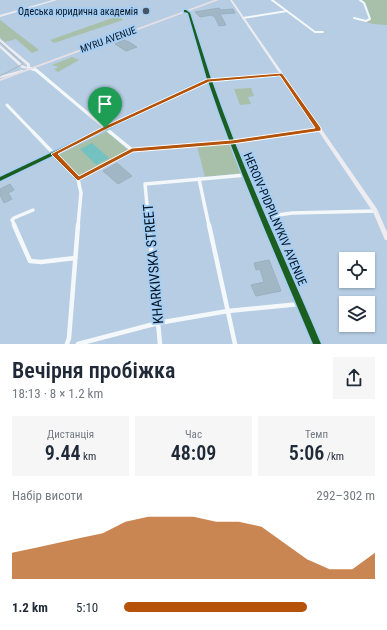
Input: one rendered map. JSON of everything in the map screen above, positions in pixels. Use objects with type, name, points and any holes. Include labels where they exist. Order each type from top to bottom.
[{"type":"main road","name":"MYRU AVENUE","points":[[0,80],[216,0]]},
{"type":"street","points":[[0,16],[56,0]]},
{"type":"street","points":[[230,0],[375,211],[386,231],[387,238]]},
{"type":"street","points":[[272,0],[316,33],[323,32]]},
{"type":"street","points":[[354,18],[363,21],[370,19],[364,3],[360,0]]},
{"type":"street","name":"HEROIV-PIDPILNYKIV AVENUE","points":[[185,11],[189,13],[208,80],[232,142],[317,344]]},
{"type":"street","points":[[243,18],[287,11]]},
{"type":"street","points":[[0,40],[29,64],[29,68]]},
{"type":"street","points":[[0,46],[23,67],[36,70],[132,150]]},
{"type":"street","points":[[0,77],[22,71]]},
{"type":"street","points":[[0,179],[208,80],[282,75]]},
{"type":"street","points":[[7,105],[78,179],[81,193],[69,338],[67,344]]},
{"type":"street","points":[[78,179],[132,150],[232,142],[319,130]]},
{"type":"street","points":[[235,344],[199,179],[246,175]]},
{"type":"street","name":"KHARKIVSKA STREET","points":[[160,344],[145,184],[199,179]]},
{"type":"street","points":[[33,210],[12,220],[30,261],[41,262],[76,258]]},
{"type":"street","points":[[264,217],[292,213],[375,211]]},
{"type":"street","points":[[78,344],[158,323],[228,311],[300,304]]},
{"type":"shaded area","points":[[362,0],[387,0],[387,25],[373,24],[363,21],[371,19],[366,3]]},
{"type":"shaded area","points":[[118,16],[123,20],[54,43],[50,40]]},
{"type":"shaded area","points":[[0,20],[39,50],[32,53],[16,39],[5,42],[0,37]]},
{"type":"shaded area","points":[[72,57],[79,60],[58,72],[54,69],[59,67],[52,65]]},
{"type":"shaded area","points":[[251,88],[254,96],[248,97],[251,104],[240,105],[234,89]]},
{"type":"shaded area","points":[[106,131],[129,151],[79,178],[57,155]]},
{"type":"shaded area","points":[[92,143],[109,158],[96,165],[80,149]]},
{"type":"shaded area","points":[[230,143],[243,171],[242,173],[205,177],[197,146]]},
{"type":"building","points":[[219,8],[221,10],[233,9],[235,13],[220,14],[226,25],[219,26],[215,17],[211,15],[200,17],[195,12]]},
{"type":"building","points":[[124,40],[137,47],[126,51],[115,44]]},
{"type":"building","points":[[94,106],[109,120],[103,123],[88,109]]},
{"type":"building","points":[[117,163],[132,176],[118,184],[103,171]]},
{"type":"building","points":[[10,184],[14,190],[8,193],[12,199],[4,203],[0,195],[0,189]]},
{"type":"building","points":[[269,260],[281,291],[256,296],[251,285],[264,282],[260,269],[256,270],[254,263]]},
{"type":"tram line","points":[[0,42],[23,64],[0,76]]},
{"type":"cycle path","points":[[185,11],[189,13],[216,98],[247,181],[317,344]]},
{"type":"cycle path","points":[[0,179],[208,80],[282,75]]},
{"type":"place","name":"Одеська юридична академія","points":[[146,11]]},
{"type":"route","points":[[282,75],[319,130],[232,142],[132,150],[78,179],[54,154],[105,128],[208,80],[282,75]]}]
